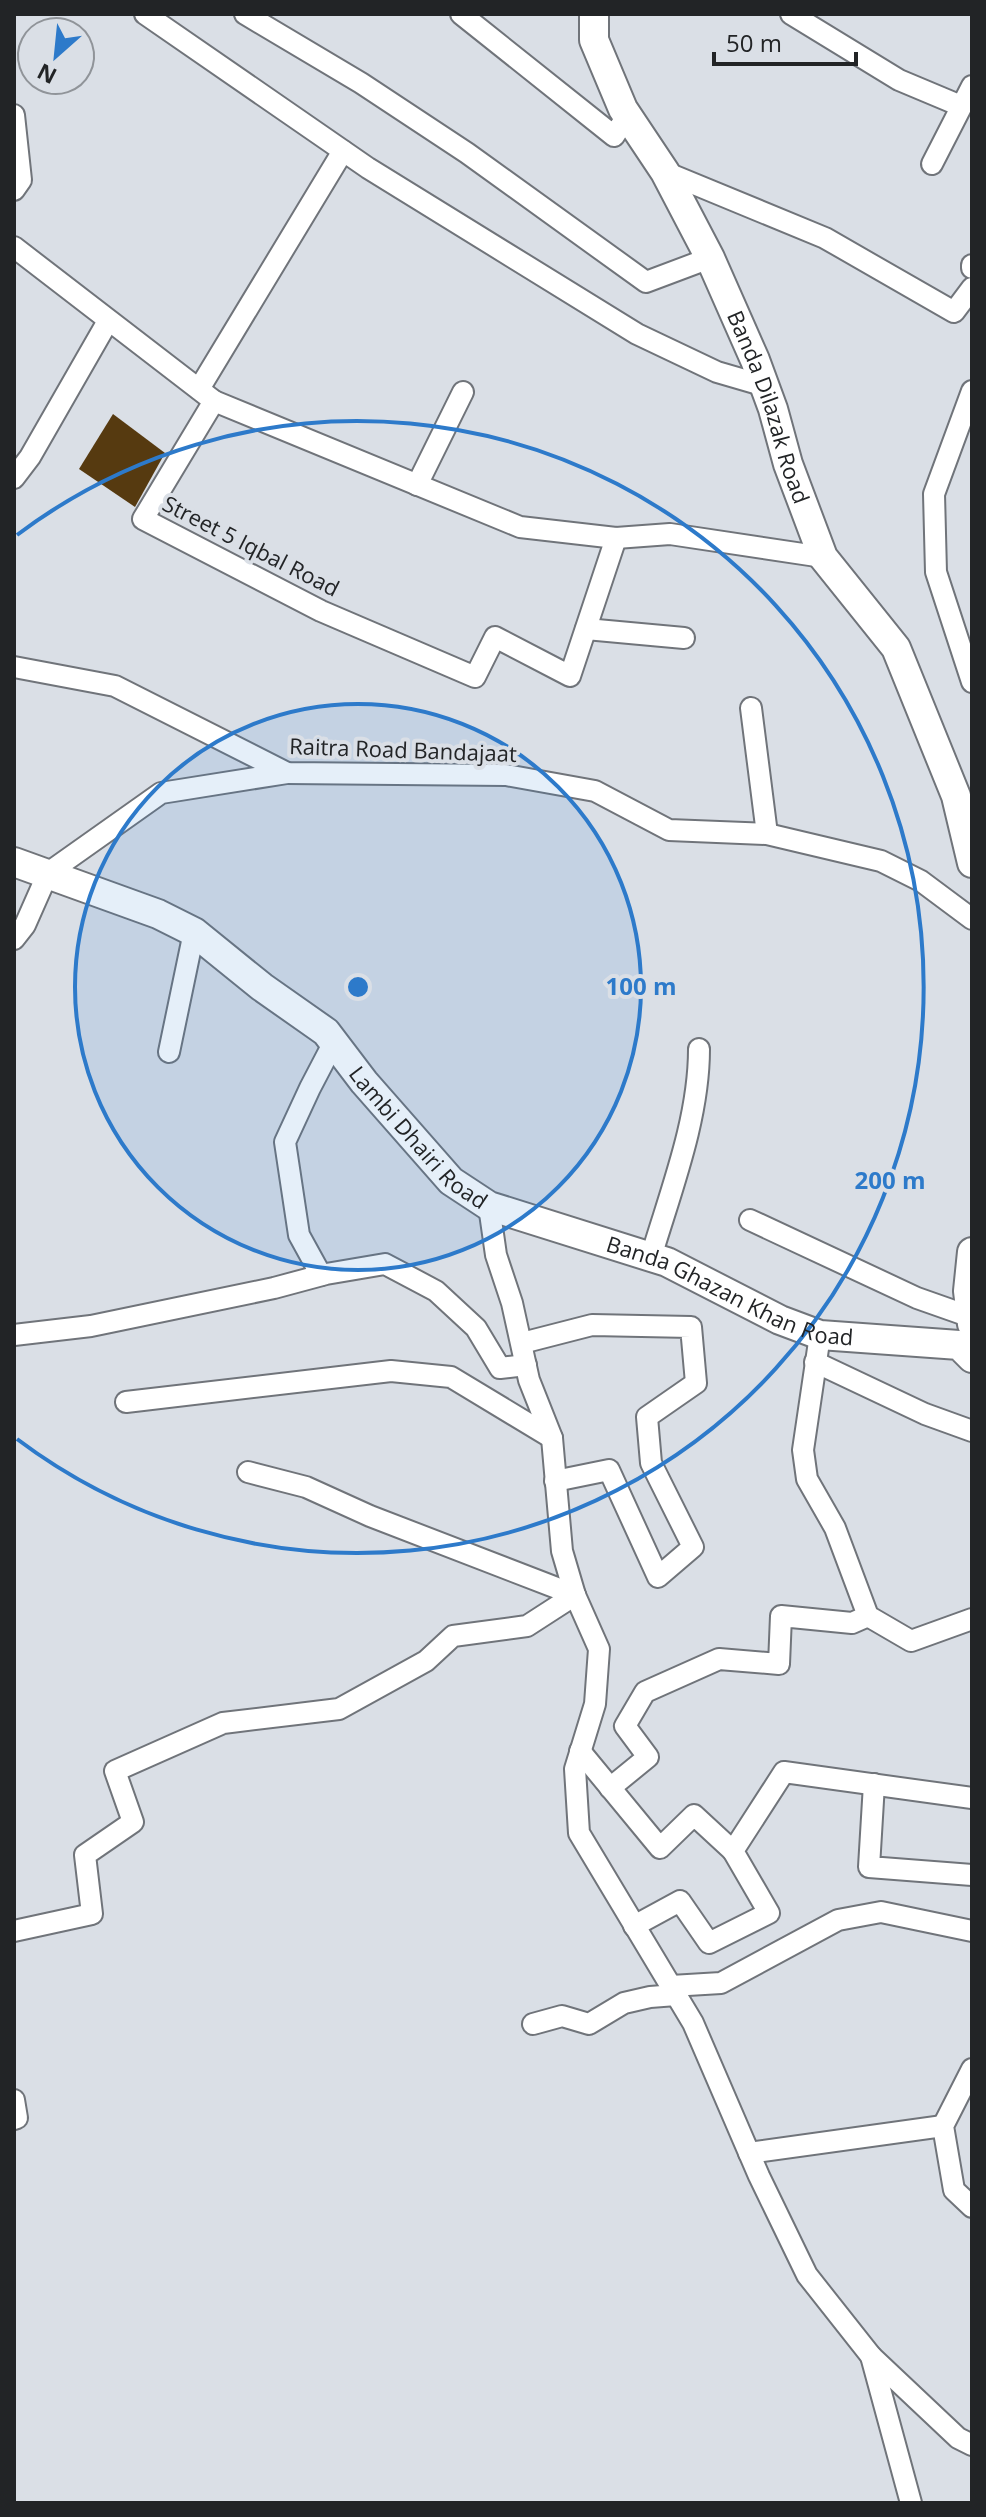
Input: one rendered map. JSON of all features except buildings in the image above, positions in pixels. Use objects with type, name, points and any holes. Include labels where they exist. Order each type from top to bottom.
[{"type":"street","points":[[145,14],[343,151],[637,334],[717,372],[765,386]]},
{"type":"street","points":[[245,14],[361,83],[467,153],[646,282],[710,258]]},
{"type":"street","points":[[461,14],[614,136],[627,116]]},
{"type":"street","name":"Banda Dilazak Road","points":[[594,14],[594,40],[627,116],[665,172],[710,258],[765,386],[788,464],[823,557],[896,648],[964,799],[972,863]]},
{"type":"street","points":[[791,14],[899,80],[961,106]]},
{"type":"street","points":[[932,164],[972,86]]},
{"type":"street","points":[[14,115],[21,180],[14,190]]},
{"type":"street","points":[[207,395],[343,151]]},
{"type":"street","points":[[665,172],[825,238],[954,312],[972,288]]},
{"type":"street","points":[[14,247],[207,395],[520,527],[616,538],[670,534],[823,557]]},
{"type":"street","points":[[14,478],[30,457],[108,321]]},
{"type":"street","points":[[972,391],[934,494],[936,572],[972,682]]},
{"type":"street","points":[[417,485],[463,392]]},
{"type":"street","name":"Street 5 Iqbal Road","points":[[207,395],[143,519],[321,611],[475,677],[495,637],[570,676],[586,629]]},
{"type":"street","points":[[616,538],[586,629],[684,638]]},
{"type":"street","name":"Raitra Road Bandajaat","points":[[14,667],[115,686],[287,773],[506,775],[595,791],[669,830],[767,834],[881,861],[921,881],[972,919]]},
{"type":"street","points":[[751,708],[767,834]]},
{"type":"street","points":[[14,939],[25,925],[48,873],[161,793],[287,773]]},
{"type":"street","name":"Lambi Dhairi Road","points":[[14,862],[158,914],[194,932],[262,987],[326,1032],[364,1082],[451,1181],[489,1206],[496,1255],[512,1303],[529,1380],[552,1438],[562,1551],[575,1595],[599,1649],[595,1704],[575,1769],[579,1833],[693,2023],[749,2153],[807,2275],[871,2356]]},
{"type":"street","points":[[169,1052],[194,932]]},
{"type":"street","points":[[321,1275],[299,1235],[285,1142],[334,1042]]},
{"type":"street","points":[[651,1257],[685,1141],[699,1069],[699,1049]]},
{"type":"street","name":"Banda Ghazan Khan Road","points":[[489,1206],[651,1257],[718,1286],[780,1320],[818,1348],[959,1345],[972,1358]]},
{"type":"street","points":[[750,1220],[971,1320],[968,1291],[972,1252]]},
{"type":"street","points":[[14,1335],[91,1326],[274,1288],[321,1275],[385,1264],[436,1291],[476,1328],[500,1368],[526,1365]]},
{"type":"street","points":[[522,1343],[592,1325],[691,1327],[696,1383],[647,1417],[651,1463],[693,1547],[658,1577],[609,1470],[555,1481]]},
{"type":"street","points":[[972,1431],[925,1414],[818,1348],[803,1450],[807,1479],[835,1528],[868,1616],[911,1641],[972,1619]]},
{"type":"street","points":[[126,1402],[391,1371],[451,1377],[552,1438]]},
{"type":"street","points":[[248,1472],[306,1487],[370,1516],[575,1595]]},
{"type":"street","points":[[14,1931],[92,1914],[85,1855],[133,1822],[115,1771],[223,1723],[339,1709],[426,1661],[453,1636],[527,1626],[575,1595]]},
{"type":"street","points":[[610,1788],[648,1757],[625,1726],[645,1692],[719,1659],[779,1664],[781,1616],[852,1623],[868,1616]]},
{"type":"street","points":[[580,1751],[660,1848],[694,1815],[733,1851],[769,1913],[709,1943],[680,1901],[634,1926]]},
{"type":"street","points":[[733,1851],[784,1772],[972,1798]]},
{"type":"street","points":[[874,1784],[869,1867],[972,1875]]},
{"type":"street","points":[[533,2024],[562,2016],[589,2024],[624,2003],[721,1983],[838,1920],[881,1912],[972,1931]]},
{"type":"street","points":[[972,2069],[943,2126],[954,2190],[972,2207]]},
{"type":"street","points":[[14,2100],[17,2118],[14,2119]]},
{"type":"street","points":[[749,2153],[943,2126]]},
{"type":"street","points":[[871,2356],[958,2438],[972,2445]]},
{"type":"street","points":[[871,2356],[911,2503]]}]
